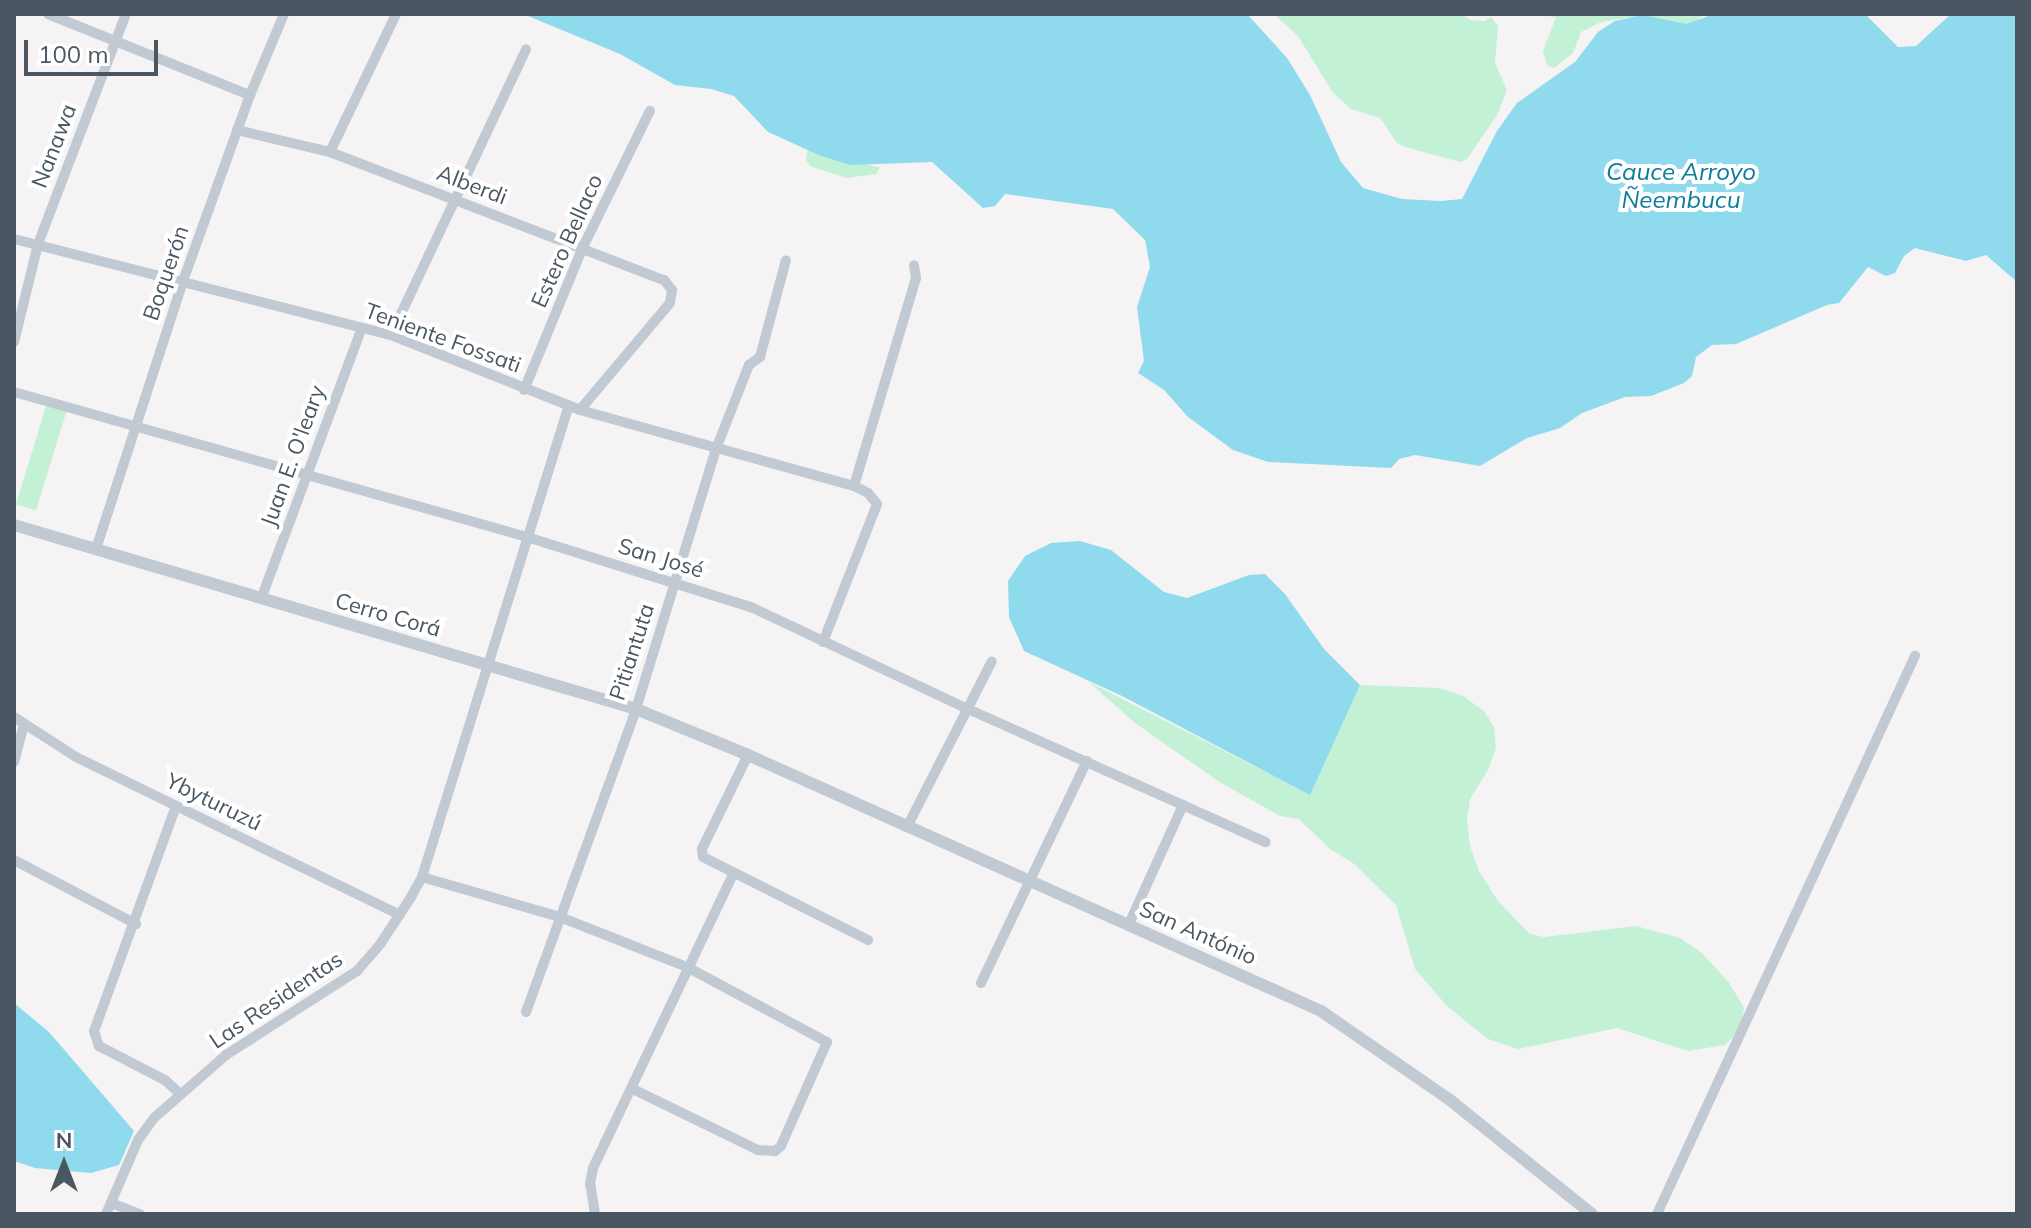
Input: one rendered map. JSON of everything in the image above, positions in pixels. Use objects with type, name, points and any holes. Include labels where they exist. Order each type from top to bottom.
[{"type":"street","points":[[48,14],[250,95]]},
{"type":"street","name":"Nanawa","points":[[14,342],[38,244],[126,14]]},
{"type":"street","name":"Boquerón","points":[[96,549],[183,281],[250,95],[284,14]]},
{"type":"street","points":[[330,152],[396,14]]},
{"type":"street","points":[[391,335],[526,49]]},
{"type":"street","name":"Estero Bellaco","points":[[524,390],[582,249],[650,111]]},
{"type":"street","name":"Alberdi","points":[[237,130],[330,152],[664,280],[672,290],[670,303],[574,408]]},
{"type":"street","name":"Teniente Fossati","points":[[14,239],[391,335],[574,408],[854,486]]},
{"type":"street","name":"Pitiantuta","points":[[526,1012],[636,709],[716,449],[749,365],[760,357],[786,260]]},
{"type":"street","points":[[823,642],[877,504],[868,493],[854,486],[916,278],[914,265]]},
{"type":"street","name":"Juan E. O'leary","points":[[261,599],[362,328]]},
{"type":"street","name":"San José","points":[[14,392],[527,537],[753,608],[968,709],[1266,842]]},
{"type":"street","name":"Las Residentas","points":[[106,1214],[138,1140],[179,1093],[226,1055],[357,971],[400,915],[422,877],[527,537],[574,408]]},
{"type":"street","name":"Cerro Corá","points":[[14,525],[636,709],[748,755]]},
{"type":"street","points":[[1657,1214],[1915,656]]},
{"type":"street","points":[[907,827],[992,661]]},
{"type":"street","name":"Ybyturuzú","points":[[14,717],[76,757],[400,915]]},
{"type":"street","points":[[14,762],[24,725]]},
{"type":"street","points":[[748,755],[702,849],[703,857],[733,875],[868,940]]},
{"type":"street","name":"San António","points":[[748,755],[1129,924],[1350,1028],[1450,1100],[1592,1214]]},
{"type":"street","points":[[981,983],[1087,761]]},
{"type":"street","points":[[1129,924],[1183,805]]},
{"type":"street","points":[[176,806],[136,924],[97,1022],[95,1039],[99,1046],[165,1080],[179,1093]]},
{"type":"street","points":[[14,860],[136,924]]},
{"type":"street","points":[[595,1214],[590,1184],[593,1168],[733,875]]},
{"type":"street","points":[[422,877],[560,917],[687,967],[827,1042],[781,1146],[775,1151],[758,1150],[631,1088]]},
{"type":"street","points":[[111,1203],[140,1214]]},
{"type":"green space","points":[[1274,14],[1460,14],[1471,20],[1485,21],[1491,17],[1498,26],[1495,63],[1507,90],[1497,115],[1467,159],[1460,162],[1405,147],[1397,143],[1380,118],[1351,109],[1333,93],[1298,36]]},
{"type":"green space","points":[[1524,14],[1705,14],[1689,27],[1626,18],[1601,22],[1581,32],[1573,53],[1554,68],[1547,65],[1543,51],[1556,17]]},
{"type":"green space","points":[[808,145],[880,167],[876,174],[846,178],[810,166],[806,160]]},
{"type":"green space","points":[[47,403],[67,409],[36,511],[16,504]]},
{"type":"green space","points":[[1089,682],[1309,794],[1360,685],[1439,688],[1463,696],[1484,711],[1494,727],[1496,748],[1488,770],[1470,799],[1467,820],[1470,846],[1479,871],[1498,901],[1530,934],[1544,937],[1636,926],[1680,938],[1702,953],[1730,984],[1744,1008],[1740,1030],[1725,1045],[1688,1051],[1617,1028],[1518,1049],[1488,1039],[1447,1006],[1415,969],[1396,905],[1353,863],[1330,849],[1299,819],[1280,816],[1218,781],[1135,723]]},
{"type":"water","name":"Cauce Arroyo Ñeembucu","points":[[523,14],[1247,14],[1287,58],[1310,95],[1341,162],[1363,188],[1402,199],[1441,201],[1462,199],[1497,131],[1517,103],[1575,62],[1598,32],[1615,21],[1643,15],[1686,24],[1714,14],[1865,14],[1898,47],[1916,46],[1951,14],[2017,14],[2017,282],[1986,255],[1966,261],[1915,248],[1904,256],[1895,273],[1886,276],[1868,267],[1839,303],[1827,305],[1736,344],[1712,345],[1696,357],[1692,376],[1684,383],[1651,396],[1625,397],[1582,413],[1560,428],[1527,438],[1480,466],[1415,455],[1399,459],[1391,468],[1268,462],[1233,450],[1188,417],[1164,390],[1138,373],[1144,361],[1137,307],[1150,267],[1145,240],[1113,209],[1005,194],[995,206],[983,208],[932,162],[850,165],[821,156],[768,132],[734,96],[711,89],[675,85],[620,54]]},
{"type":"water","points":[[1080,541],[1111,550],[1164,592],[1187,598],[1249,575],[1265,574],[1285,594],[1324,649],[1360,685],[1310,795],[1122,696],[1024,651],[1009,617],[1008,581],[1025,556],[1051,543]]},
{"type":"water","points":[[14,1003],[49,1032],[134,1131],[119,1165],[91,1173],[35,1168],[14,1161]]}]
